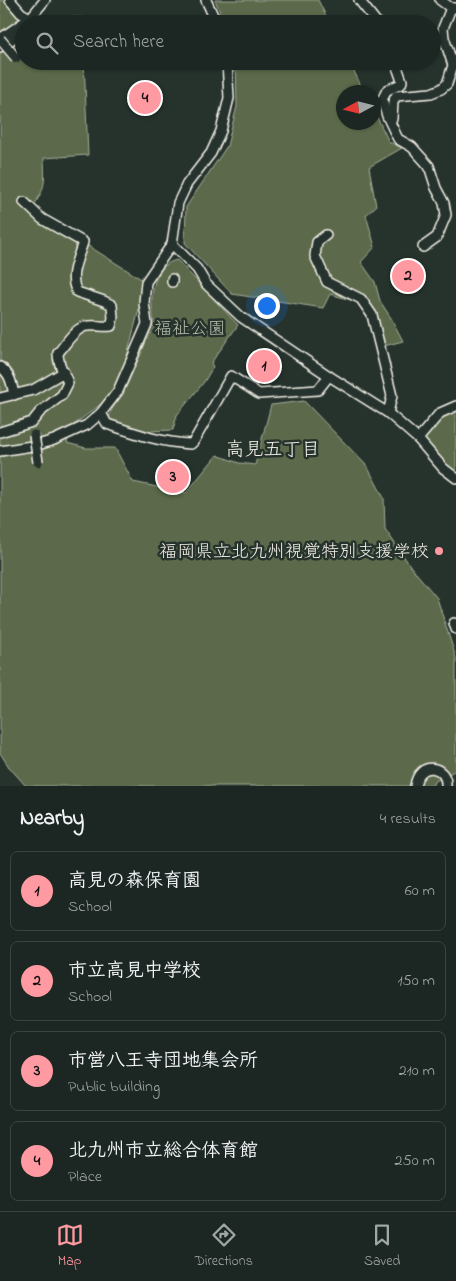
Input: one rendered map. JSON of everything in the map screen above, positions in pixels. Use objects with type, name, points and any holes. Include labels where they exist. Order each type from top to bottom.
[{"type":"street","points":[[10,0],[22,15]]},
{"type":"street","points":[[33,15],[45,0]]},
{"type":"street","points":[[206,0],[213,15]]},
{"type":"street","points":[[359,0],[371,15]]},
{"type":"street","points":[[392,124],[392,102],[396,96],[431,93],[442,89],[447,84],[453,65],[444,38],[443,28],[454,8],[440,0]]},
{"type":"street","points":[[15,30],[0,39],[15,57]]},
{"type":"street","points":[[0,47],[15,36]]},
{"type":"street","points":[[0,451],[38,445],[87,425],[101,413],[118,391],[147,324],[144,303],[146,282],[153,269],[172,244],[175,234],[178,203],[187,184],[210,153],[221,131],[229,98],[227,70]]},
{"type":"street","points":[[398,70],[402,81],[388,90],[382,100],[387,116],[398,139],[412,147],[429,166],[436,188],[444,202],[446,215],[437,237],[423,247]]},
{"type":"street","points":[[0,432],[32,422],[40,412],[62,395],[68,383],[64,372],[58,364],[58,353],[76,332],[83,327],[101,328],[111,326],[113,318],[112,305],[77,292],[73,285],[73,274],[83,242],[42,219],[24,202]]},
{"type":"street","points":[[326,235],[317,242],[315,256],[327,282],[361,300],[372,314],[392,396],[388,413]]},
{"type":"street","points":[[172,244],[197,269],[206,284],[241,317],[328,376],[388,413],[418,439],[443,468],[456,478]]},
{"type":"street","points":[[0,367],[4,369],[11,380],[14,395]]},
{"type":"street","points":[[0,398],[33,390],[64,372]]},
{"type":"street","points":[[101,413],[107,424],[150,438],[178,444],[191,444],[231,376],[259,394],[318,390],[328,376]]},
{"type":"street","points":[[418,439],[440,413],[456,406]]},
{"type":"street","points":[[32,422],[38,462]]},
{"type":"street","points":[[415,786],[417,775],[420,772],[434,769],[444,775],[446,786]]},
{"type":"green space","points":[[0,0],[13,0],[16,6],[32,15],[15,15],[15,70],[84,70],[88,155],[44,158],[44,185],[40,196],[31,210],[146,282],[118,391],[71,427],[67,443],[86,448],[115,448],[133,482],[186,493],[217,455],[239,463],[255,465],[271,405],[304,401],[367,466],[384,498],[385,529],[411,567],[437,598],[456,658],[456,770],[434,782],[432,786],[26,786],[9,767],[0,753]]},
{"type":"green space","points":[[215,0],[318,0],[326,15],[221,15]]},
{"type":"green space","points":[[236,70],[353,70],[361,85],[336,85],[336,130],[381,130],[381,125],[389,142],[402,148],[369,167],[376,206],[366,215],[375,247],[361,262],[375,282],[380,301],[403,341],[384,346],[358,302],[330,294],[323,308],[232,294],[185,243],[186,207],[227,146],[237,106]]},
{"type":"green space","name":"福祉公園","points":[[177,260],[238,325],[211,363],[213,367],[204,382],[177,415],[173,430],[150,431],[149,433],[109,420],[109,416],[127,385],[153,324],[152,300],[156,278],[164,266]]},
{"type":"green space","points":[[456,410],[456,475],[424,440],[424,436],[443,414]]},
{"type":"place","name":"北九州市立総合体育館","points":[[145,98]]},
{"type":"place","name":"市立高見中学校","points":[[408,276]]},
{"type":"place","name":"高見の森保育園","points":[[264,366]]},
{"type":"place","name":"市営八王寺団地集会所","points":[[173,477]]},
{"type":"place","name":"福岡県立北九州視覚特別支援学校","points":[[439,551]]},
{"type":"district","name":"高見五丁目","points":[[273,448]]}]
